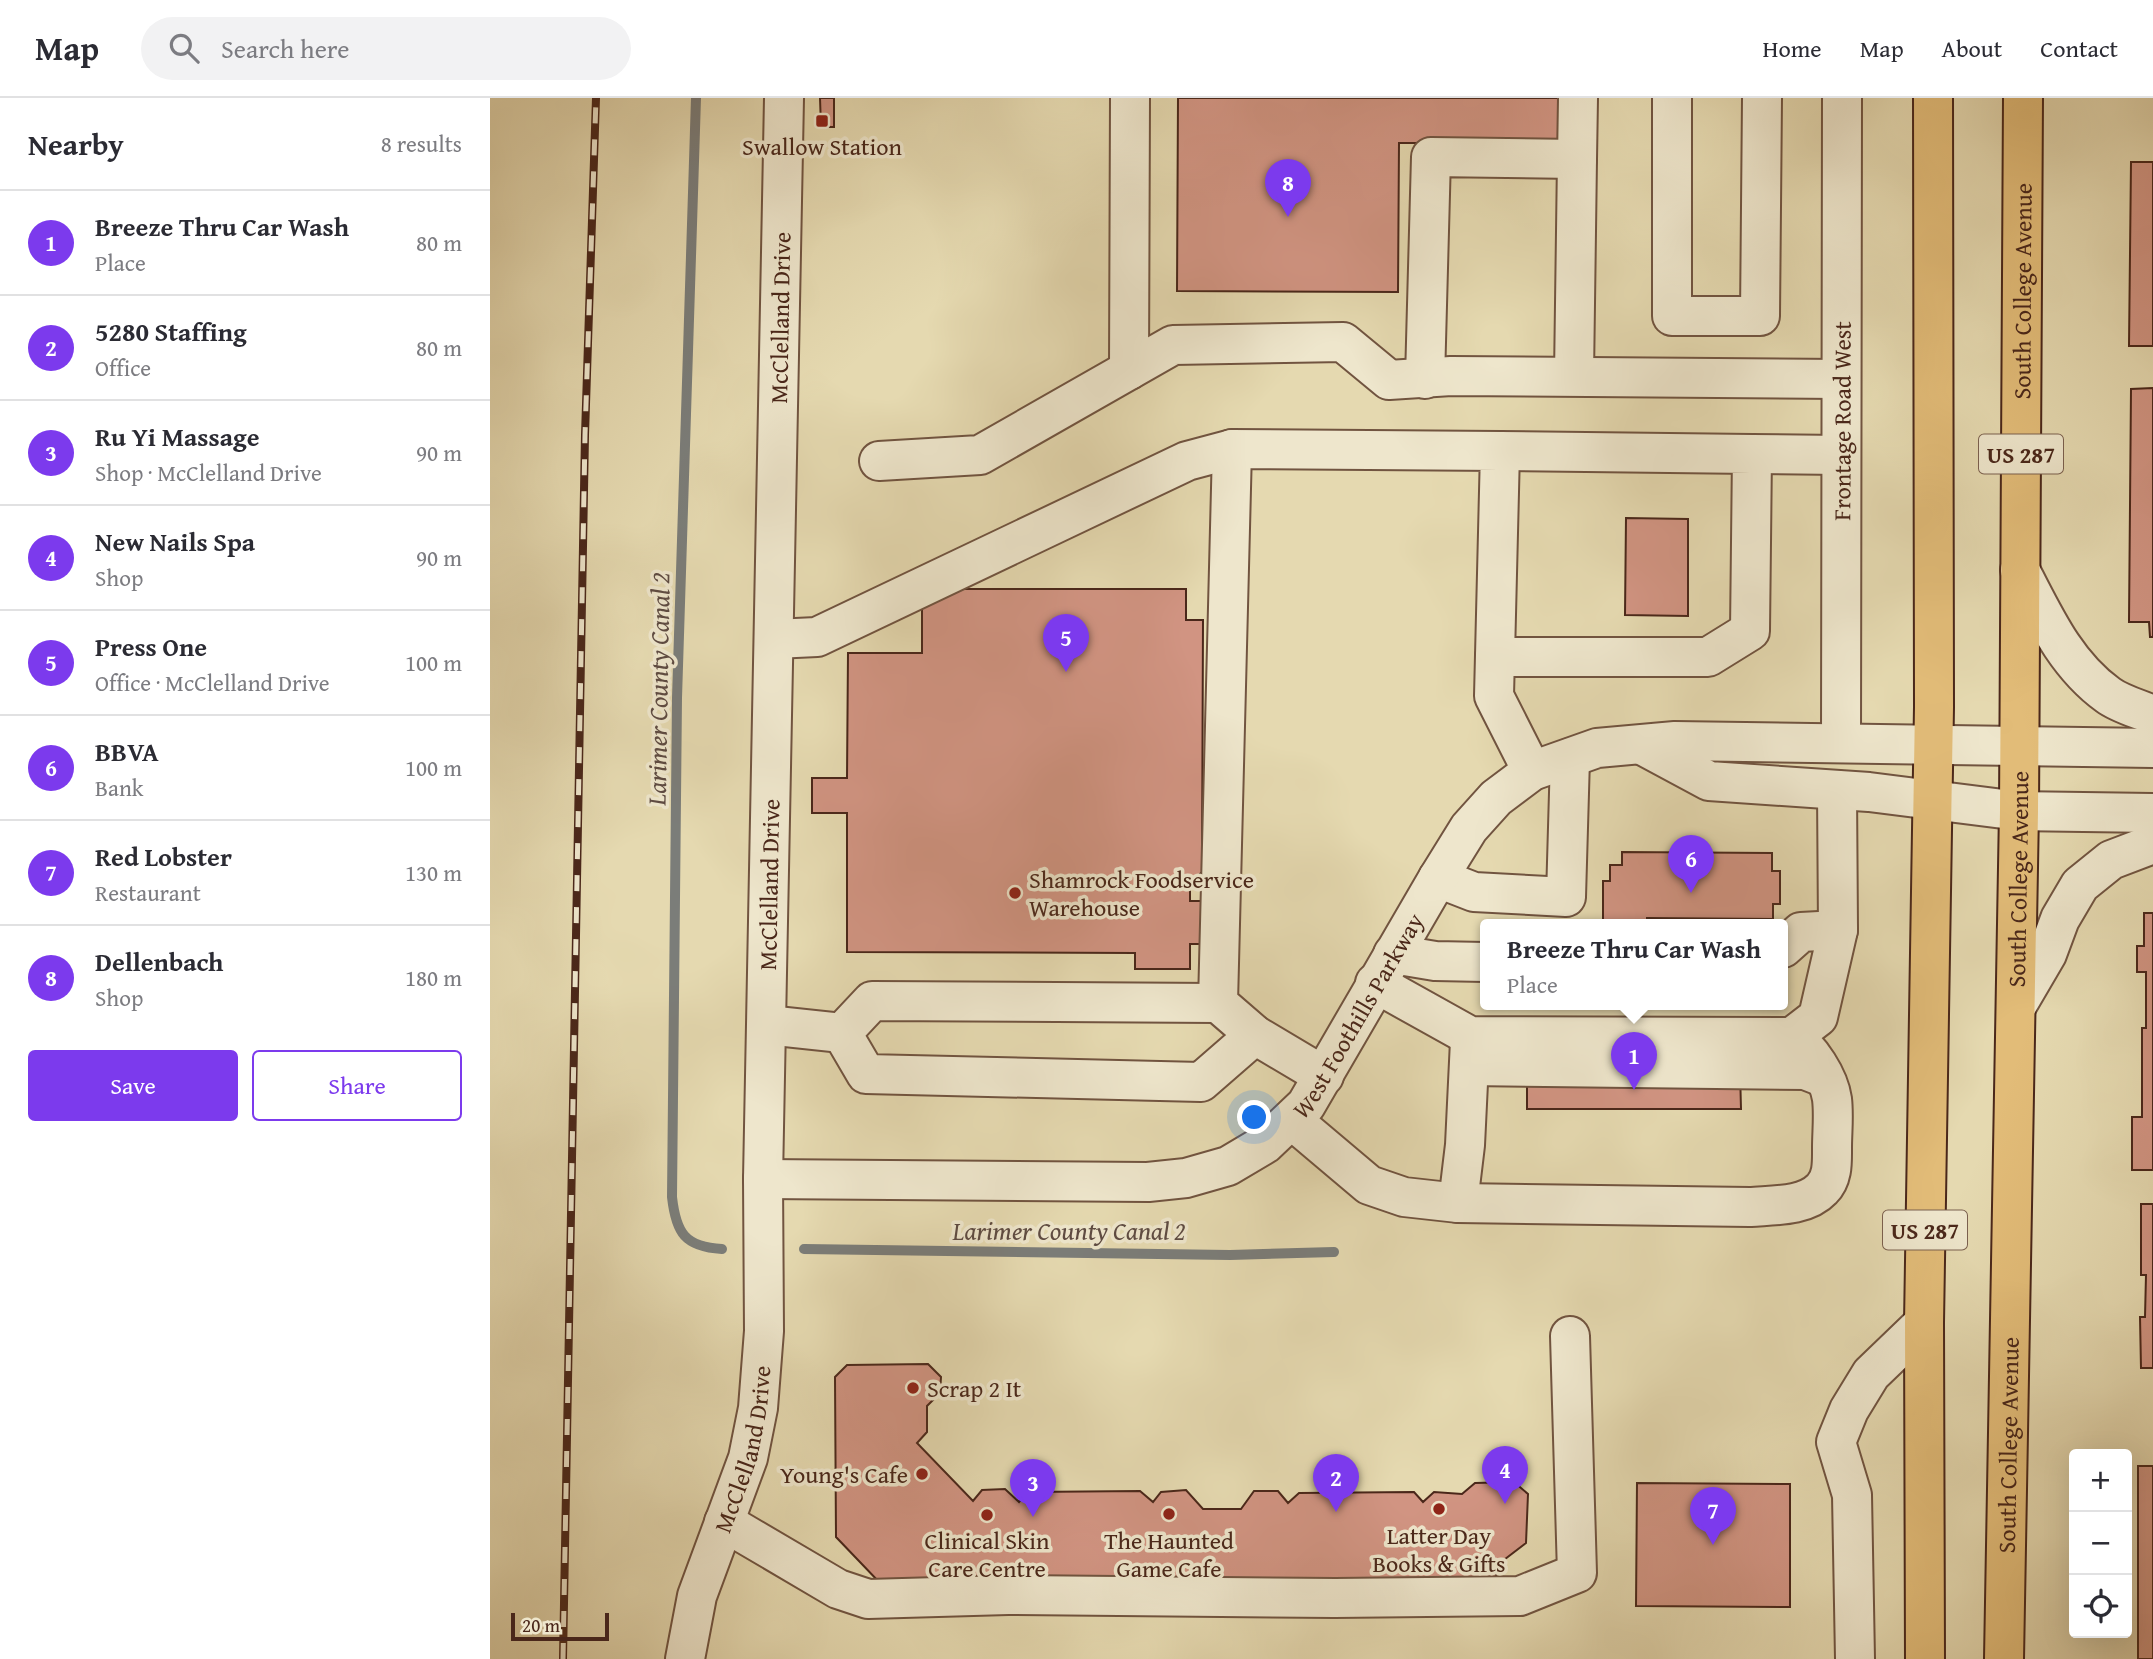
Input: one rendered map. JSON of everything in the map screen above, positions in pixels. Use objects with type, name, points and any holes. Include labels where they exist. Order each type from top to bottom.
[{"type":"highway","name":"US 287","points":[[1925,1659],[1924,1323],[1933,744],[1933,98]]},
{"type":"highway","name":"South College Avenue","points":[[2004,1659],[2019,811],[2023,98]]},
{"type":"street","name":"McClelland Drive","points":[[685,1659],[697,1596],[748,1458],[758,1408],[764,1331],[763,1179],[784,98]]},
{"type":"street","points":[[1129,370],[1130,98]]},
{"type":"street","points":[[1574,376],[1578,98]]},
{"type":"street","points":[[1672,98],[1672,316],[1760,316],[1762,98]]},
{"type":"street","name":"Frontage Road West","points":[[1842,98],[1842,743]]},
{"type":"street","points":[[1425,379],[1431,158],[1577,159]]},
{"type":"street","points":[[879,461],[980,455],[1173,345],[1343,342],[1389,380],[1451,376],[1842,379]]},
{"type":"street","points":[[1218,1003],[1232,449]]},
{"type":"street","points":[[774,639],[817,637],[1187,461],[1232,449],[1841,455]]},
{"type":"street","points":[[1500,452],[1494,696],[1532,771]]},
{"type":"street","points":[[1495,657],[1708,657],[1750,631],[1752,454]]},
{"type":"street","points":[[2020,570],[2059,644],[2082,673],[2109,697],[2153,715]]},
{"type":"street","name":"West Foothills Parkway","points":[[763,1179],[1148,1182],[1186,1178],[1228,1166],[1265,1144],[1306,1105],[1384,968],[1469,828],[1496,798],[1532,771],[1598,748],[1675,741],[2153,748]]},
{"type":"street","points":[[1642,745],[1709,781],[1837,790],[2019,811],[2153,813]]},
{"type":"street","points":[[1438,877],[1474,892],[1566,897],[1570,758]]},
{"type":"street","points":[[1469,1051],[1792,1037],[1818,1017],[1801,935],[1837,790]]},
{"type":"street","points":[[2016,1007],[2047,954],[2060,919],[2080,885],[2111,860],[2153,844]]},
{"type":"street","points":[[1384,968],[1435,961],[1480,962]]},
{"type":"street","points":[[1384,968],[1469,1051],[1805,1070],[1823,1077]]},
{"type":"street","points":[[842,1033],[872,1001],[1218,1003],[1255,1035],[1324,1076]]},
{"type":"street","points":[[767,1025],[842,1033]]},
{"type":"street","points":[[842,1033],[866,1074],[1201,1082],[1255,1035]]},
{"type":"street","points":[[1292,1119],[1369,1185],[1404,1197],[1458,1203],[1750,1207],[1785,1204],[1811,1198],[1824,1188],[1832,1170],[1831,1097],[1823,1077],[1804,1045],[1792,1037]]},
{"type":"street","points":[[1458,1203],[1465,1145],[1469,1051]]},
{"type":"street","points":[[1854,1659],[1852,1495],[1836,1442],[1849,1410],[1871,1374],[1924,1323]]},
{"type":"street","points":[[724,1522],[838,1589],[868,1599],[1009,1595],[1335,1598],[1520,1596],[1577,1573],[1570,1336]]},
{"type":"building","points":[[820,98],[834,98],[834,127],[821,127]]},
{"type":"building","points":[[1178,98],[1566,98],[1566,143],[1399,143],[1398,292],[1177,291]]},
{"type":"building","points":[[2131,162],[2153,162],[2153,346],[2129,346]]},
{"type":"building","points":[[2153,388],[2153,637],[2150,637],[2149,622],[2129,622],[2131,389]]},
{"type":"building","points":[[1626,518],[1688,519],[1688,616],[1625,615]]},
{"type":"building","points":[[940,589],[1186,589],[1186,620],[1203,620],[1202,872],[1190,884],[1190,901],[1202,901],[1202,944],[1190,944],[1190,969],[1135,969],[1135,953],[847,952],[847,813],[812,813],[812,778],[847,778],[848,653],[922,653],[922,600],[940,600]]},
{"type":"building","points":[[1622,852],[1772,853],[1772,871],[1780,871],[1780,904],[1773,904],[1773,919],[1603,919],[1603,881],[1610,881],[1610,865],[1622,865]]},
{"type":"building","points":[[2144,913],[2153,913],[2153,1170],[2132,1170],[2132,1117],[2142,1117],[2142,1028],[2146,1028],[2146,972],[2137,972],[2137,946],[2144,946]]},
{"type":"building","points":[[1527,1054],[1740,1071],[1741,1109],[1527,1109]]},
{"type":"building","points":[[2141,1204],[2153,1204],[2153,1368],[2141,1368],[2140,1317],[2145,1317],[2146,1275],[2141,1275]]},
{"type":"building","points":[[928,1364],[941,1377],[940,1393],[927,1406],[927,1432],[917,1443],[973,1501],[982,1490],[1005,1489],[1019,1502],[1028,1492],[1140,1491],[1153,1502],[1161,1492],[1186,1490],[1203,1509],[1241,1509],[1254,1491],[1278,1491],[1288,1503],[1299,1493],[1414,1492],[1423,1502],[1434,1492],[1462,1494],[1475,1483],[1514,1482],[1528,1494],[1526,1543],[1496,1566],[1496,1583],[880,1583],[836,1537],[835,1377],[847,1365]]},
{"type":"building","points":[[2138,1466],[2153,1466],[2153,1659],[2138,1659]]},
{"type":"building","points":[[1637,1483],[1790,1484],[1790,1607],[1636,1606]]},
{"type":"waterway","name":"Larimer County Canal 2","points":[[696,98],[677,698],[672,1197],[676,1220],[685,1236],[699,1245],[722,1249]]},
{"type":"waterway","name":"Larimer County Canal 2","points":[[804,1249],[1230,1255],[1334,1252]]},
{"type":"railway","points":[[563,1659],[585,435],[596,98]]},
{"type":"place","name":"Swallow Station","points":[[822,121]]},
{"type":"place","name":"Dellenbach","points":[[1288,217]]},
{"type":"place","name":"Press One","points":[[1066,672]]},
{"type":"place","name":"Shamrock Foodservice Warehouse","points":[[1015,893]]},
{"type":"place","name":"BBVA","points":[[1691,893]]},
{"type":"place","name":"Breeze Thru Car Wash","points":[[1634,1090]]},
{"type":"place","name":"Scrap 2 It","points":[[913,1388]]},
{"type":"place","name":"Young's Cafe","points":[[922,1474]]},
{"type":"place","name":"New Nails Spa","points":[[1505,1504]]},
{"type":"place","name":"Latter Day Books & Gifts","points":[[1439,1509]]},
{"type":"place","name":"5280 Staffing","points":[[1336,1512]]},
{"type":"place","name":"The Haunted Game Cafe","points":[[1169,1514]]},
{"type":"place","name":"Clinical Skin Care Centre","points":[[987,1515]]},
{"type":"place","name":"Ru Yi Massage","points":[[1033,1517]]},
{"type":"place","name":"Red Lobster","points":[[1713,1545]]}]
